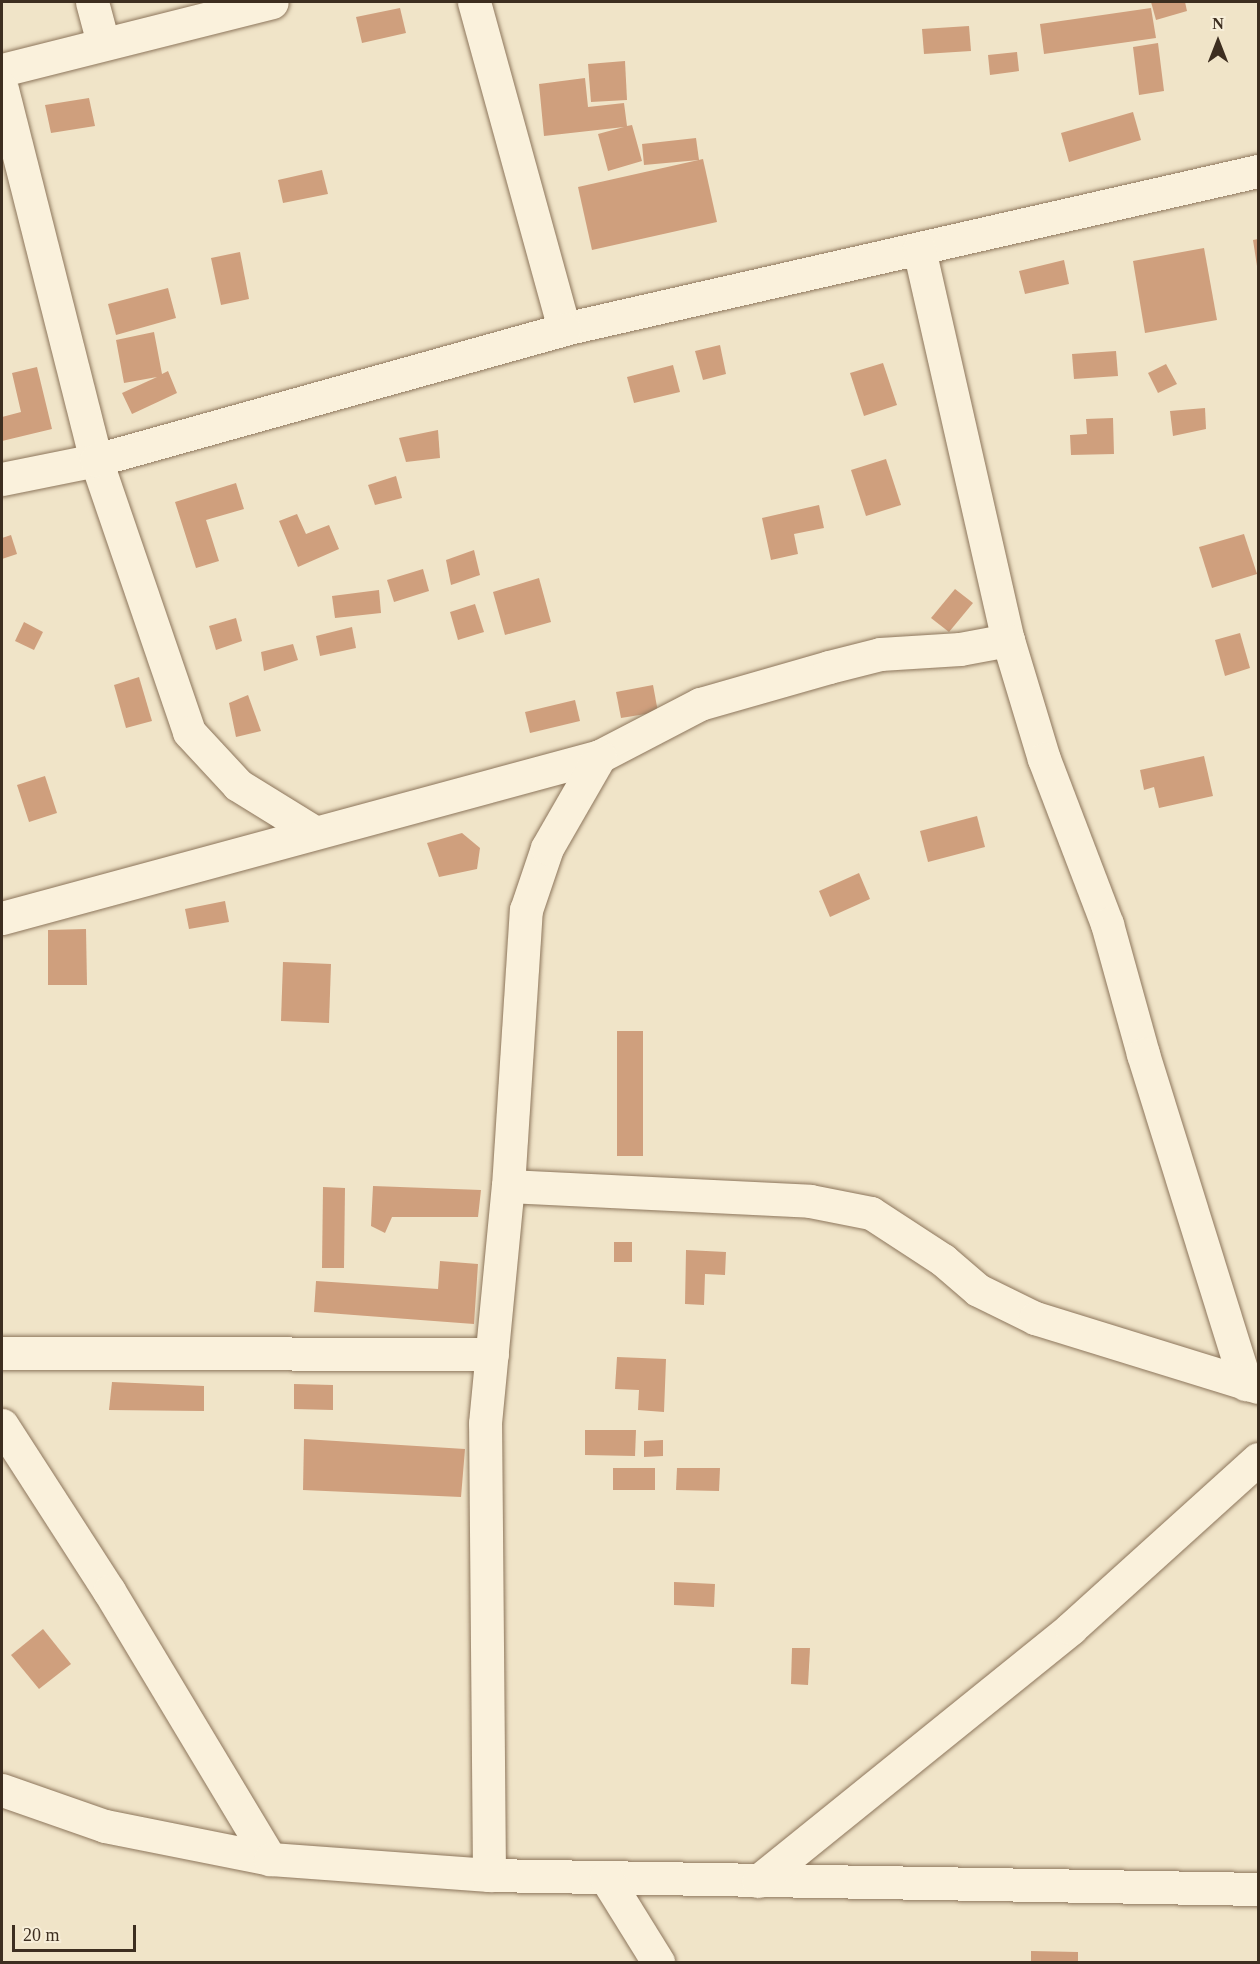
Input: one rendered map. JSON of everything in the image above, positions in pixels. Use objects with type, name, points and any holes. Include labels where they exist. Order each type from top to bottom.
[{"type":"street","points":[[92,2],[103,43]]},
{"type":"street","points":[[2,69],[272,2]]},
{"type":"street","points":[[474,2],[564,329]]},
{"type":"street","points":[[2,89],[96,460],[189,732],[238,785],[314,832]]},
{"type":"street","points":[[2,479],[96,460],[564,329],[1258,171]]},
{"type":"street","points":[[919,249],[1008,640],[1044,759],[1107,924],[1143,1054],[1252,1385]]},
{"type":"street","points":[[2,918],[600,756],[700,704],[880,654],[960,649],[1008,640]]},
{"type":"street","points":[[489,1875],[485,1435],[508,1186],[526,910],[547,848],[600,756]]},
{"type":"street","points":[[508,1186],[810,1201],[872,1213],[943,1260],[978,1290],[1035,1318],[1183,1361],[1252,1385]]},
{"type":"street","points":[[2,1353],[492,1354]]},
{"type":"street","points":[[2,1425],[110,1591],[270,1859]]},
{"type":"street","points":[[758,1881],[1071,1628],[1258,1459]]},
{"type":"street","points":[[2,1790],[105,1826],[270,1859],[489,1875],[1258,1889]]},
{"type":"street","points":[[606,1878],[658,1962]]},
{"type":"building","points":[[1151,2],[1185,2],[1187,11],[1156,20]]},
{"type":"building","points":[[400,8],[406,33],[362,43],[356,17]]},
{"type":"building","points":[[1151,8],[1156,38],[1044,54],[1040,24]]},
{"type":"building","points":[[969,26],[971,51],[924,54],[922,29]]},
{"type":"building","points":[[1158,43],[1164,91],[1139,95],[1133,47]]},
{"type":"building","points":[[1017,52],[1019,71],[990,75],[988,55]]},
{"type":"building","points":[[625,61],[627,100],[591,102],[588,64]]},
{"type":"building","points":[[585,78],[588,107],[624,103],[627,126],[632,125],[642,161],[608,171],[598,134],[624,127],[544,136],[539,84]]},
{"type":"building","points":[[89,98],[95,126],[51,133],[45,105]]},
{"type":"building","points":[[1133,112],[1141,140],[1069,162],[1061,133]]},
{"type":"building","points":[[696,138],[699,160],[644,165],[642,144]]},
{"type":"building","points":[[703,159],[717,222],[592,250],[578,187]]},
{"type":"building","points":[[322,170],[328,194],[283,203],[278,180]]},
{"type":"building","points":[[1258,239],[1258,266],[1257,266],[1253,240]]},
{"type":"building","points":[[1204,248],[1217,320],[1145,333],[1133,261]]},
{"type":"building","points":[[240,252],[249,299],[221,305],[211,258]]},
{"type":"building","points":[[1064,260],[1069,284],[1025,294],[1019,271]]},
{"type":"building","points":[[168,288],[176,318],[116,335],[108,304]]},
{"type":"building","points":[[154,332],[162,374],[168,371],[177,393],[132,414],[122,393],[157,377],[124,383],[116,340]]},
{"type":"building","points":[[720,345],[726,374],[703,380],[695,351]]},
{"type":"building","points":[[1116,351],[1118,376],[1074,379],[1072,354]]},
{"type":"building","points":[[883,363],[897,405],[864,416],[850,373]]},
{"type":"building","points":[[1166,364],[1177,384],[1158,393],[1148,373]]},
{"type":"building","points":[[673,365],[680,392],[634,403],[627,377]]},
{"type":"building","points":[[37,367],[52,429],[2,441],[2,417],[21,412],[12,373]]},
{"type":"building","points":[[1205,408],[1206,429],[1173,436],[1170,411]]},
{"type":"building","points":[[1113,418],[1114,454],[1071,455],[1070,435],[1087,434],[1086,419]]},
{"type":"building","points":[[438,430],[440,458],[406,462],[399,438]]},
{"type":"building","points":[[886,459],[901,505],[866,516],[851,470]]},
{"type":"building","points":[[396,476],[402,498],[375,505],[368,485]]},
{"type":"building","points":[[236,483],[244,509],[206,520],[219,561],[196,568],[175,502]]},
{"type":"building","points":[[819,505],[824,528],[794,534],[798,554],[771,560],[762,518]]},
{"type":"building","points":[[297,514],[306,534],[329,525],[339,549],[298,567],[279,521]]},
{"type":"building","points":[[1244,534],[1257,574],[1212,588],[1199,547]]},
{"type":"building","points":[[11,535],[17,554],[2,559],[2,538]]},
{"type":"building","points":[[474,550],[480,575],[451,585],[446,560]]},
{"type":"building","points":[[423,569],[429,591],[394,602],[387,580]]},
{"type":"building","points":[[539,578],[551,622],[505,635],[493,592]]},
{"type":"building","points":[[955,589],[973,603],[949,632],[931,618]]},
{"type":"building","points":[[379,590],[381,613],[335,618],[332,596]]},
{"type":"building","points":[[475,604],[484,632],[458,640],[450,612]]},
{"type":"building","points":[[236,618],[242,641],[216,650],[209,626]]},
{"type":"building","points":[[24,622],[43,632],[34,650],[15,641]]},
{"type":"building","points":[[352,627],[356,648],[320,656],[316,636]]},
{"type":"building","points":[[1240,633],[1250,668],[1225,676],[1215,640]]},
{"type":"building","points":[[293,644],[298,660],[264,671],[261,652]]},
{"type":"building","points":[[139,677],[152,721],[126,728],[114,685]]},
{"type":"building","points":[[653,685],[658,712],[621,718],[616,692]]},
{"type":"building","points":[[248,695],[261,731],[236,737],[229,703]]},
{"type":"building","points":[[575,700],[580,721],[530,733],[525,712]]},
{"type":"building","points":[[1204,756],[1213,796],[1159,808],[1154,787],[1144,790],[1140,770]]},
{"type":"building","points":[[45,776],[57,813],[29,822],[17,785]]},
{"type":"building","points":[[977,816],[985,847],[928,862],[920,831]]},
{"type":"building","points":[[462,833],[480,848],[477,869],[439,877],[427,843]]},
{"type":"building","points":[[859,873],[870,899],[830,917],[819,891]]},
{"type":"building","points":[[225,901],[229,922],[189,929],[185,909]]},
{"type":"building","points":[[86,929],[87,985],[48,985],[48,930]]},
{"type":"building","points":[[283,962],[331,964],[329,1023],[281,1021]]},
{"type":"building","points":[[617,1031],[643,1031],[643,1156],[617,1156]]},
{"type":"building","points":[[373,1186],[481,1190],[478,1217],[392,1217],[385,1233],[371,1226]]},
{"type":"building","points":[[323,1187],[345,1188],[344,1268],[322,1268]]},
{"type":"building","points":[[614,1242],[632,1242],[632,1262],[614,1262]]},
{"type":"building","points":[[686,1250],[726,1252],[725,1275],[705,1274],[704,1305],[685,1304]]},
{"type":"building","points":[[440,1261],[478,1264],[474,1324],[314,1312],[316,1281],[438,1289]]},
{"type":"building","points":[[617,1357],[666,1359],[664,1412],[638,1410],[639,1390],[615,1389]]},
{"type":"building","points":[[112,1382],[204,1386],[204,1411],[109,1410]]},
{"type":"building","points":[[294,1384],[333,1385],[333,1410],[294,1409]]},
{"type":"building","points":[[585,1430],[636,1430],[635,1456],[585,1455]]},
{"type":"building","points":[[304,1439],[465,1449],[461,1497],[303,1490]]},
{"type":"building","points":[[663,1440],[663,1456],[644,1457],[644,1441]]},
{"type":"building","points":[[613,1468],[655,1468],[655,1490],[613,1490]]},
{"type":"building","points":[[677,1468],[720,1468],[719,1491],[676,1490]]},
{"type":"building","points":[[674,1582],[715,1584],[714,1607],[674,1605]]},
{"type":"building","points":[[43,1629],[71,1664],[39,1689],[11,1655]]},
{"type":"building","points":[[792,1648],[810,1648],[808,1685],[791,1684]]},
{"type":"building","points":[[1031,1951],[1078,1952],[1078,1962],[1031,1962]]}]
